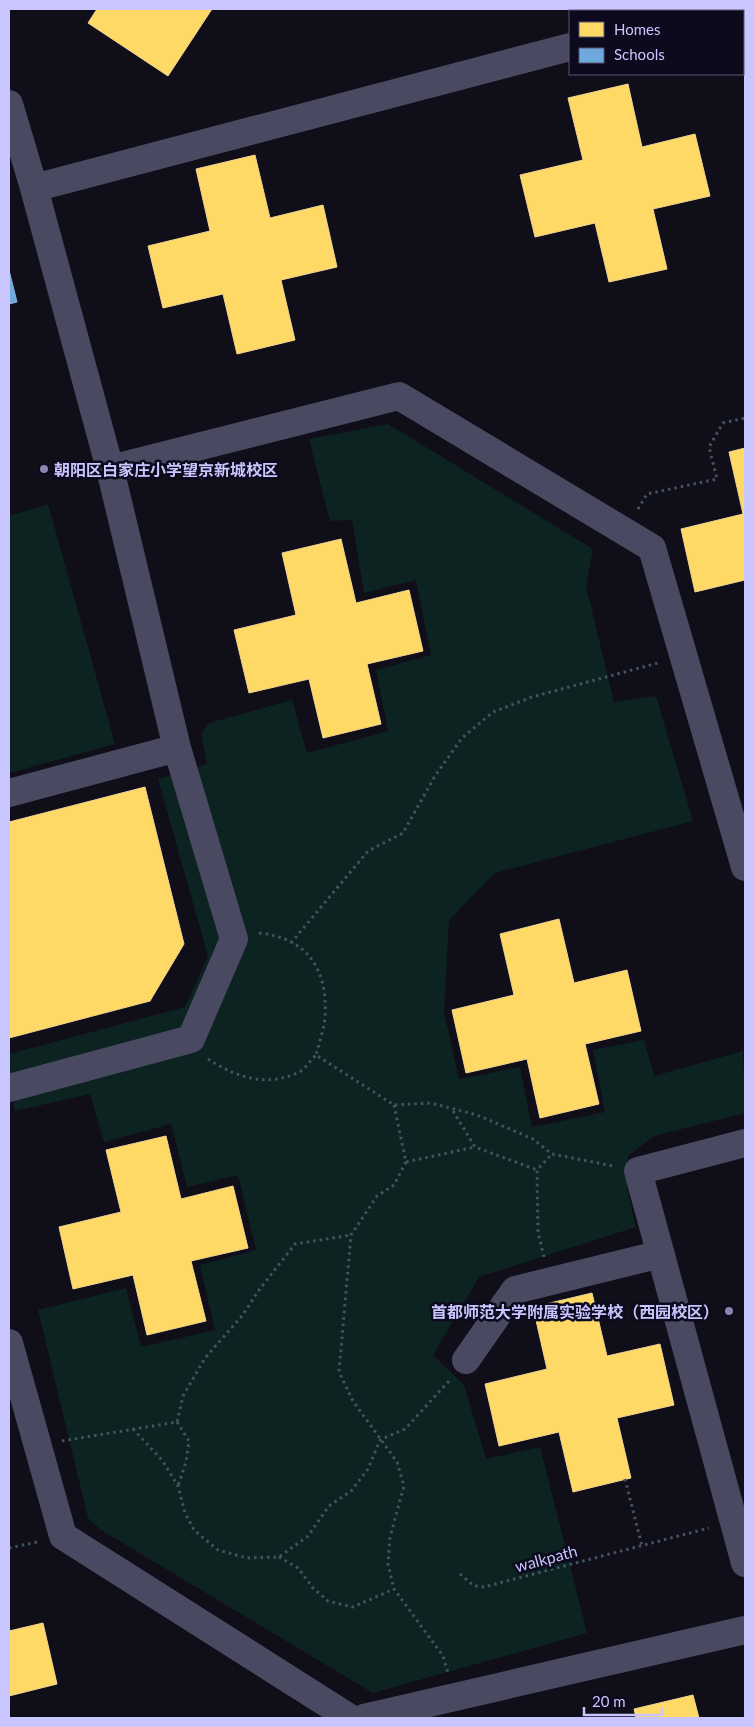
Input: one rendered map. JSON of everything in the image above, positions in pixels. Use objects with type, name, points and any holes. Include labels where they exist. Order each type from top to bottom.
[{"type":"street","points":[[34,188],[569,47]]},
{"type":"street","points":[[9,106],[34,188],[110,469],[177,748],[234,939],[191,1039],[9,1088]]},
{"type":"street","points":[[110,469],[399,396],[652,548],[745,868]]},
{"type":"street","points":[[9,793],[177,748]]},
{"type":"street","points":[[745,1143],[638,1171],[745,1563]]},
{"type":"street","points":[[466,1360],[514,1290],[661,1254]]},
{"type":"street","points":[[9,1342],[63,1536],[350,1718]]},
{"type":"street","points":[[364,1718],[745,1630]]},
{"type":"path","points":[[624,531],[648,494],[717,478],[709,446],[723,423],[745,418]]},
{"type":"path","points":[[291,943],[368,851],[403,833],[435,776],[462,738],[493,712],[532,697],[684,657]]},
{"type":"path","points":[[191,1039],[208,1060],[241,1077],[268,1080],[300,1071],[316,1055],[325,1019],[324,984],[310,956],[280,935],[254,932],[234,939]]},
{"type":"path","points":[[316,1055],[394,1105],[431,1104],[477,1115],[533,1139],[552,1154],[638,1171]]},
{"type":"path","points":[[394,1105],[406,1162],[394,1185],[377,1196],[351,1235],[339,1372],[353,1401],[397,1462],[404,1486],[390,1537],[388,1564],[394,1589],[443,1656],[454,1697]]},
{"type":"path","points":[[453,1110],[474,1147]]},
{"type":"path","points":[[406,1162],[474,1147],[537,1170]]},
{"type":"path","points":[[549,1281],[538,1232],[537,1170],[552,1154]]},
{"type":"path","points":[[178,1486],[186,1462],[189,1440],[177,1422],[183,1396],[205,1358],[242,1316],[259,1290],[295,1244],[328,1237],[351,1235]]},
{"type":"path","points":[[279,1557],[308,1536],[329,1506],[351,1491],[368,1469],[380,1440],[405,1429],[431,1402],[466,1360]]},
{"type":"path","points":[[37,1445],[177,1422]]},
{"type":"path","points":[[133,1429],[162,1460],[178,1486],[185,1513],[194,1530],[218,1550],[247,1558],[279,1557],[298,1568],[313,1588],[328,1601],[353,1607],[394,1589]]},
{"type":"path","points":[[625,1479],[642,1546]]},
{"type":"path","name":"walkpath","points":[[460,1574],[474,1586],[484,1587],[734,1522]]},
{"type":"green space","points":[[388,424],[593,549],[586,586],[614,702],[656,696],[693,821],[495,873],[449,920],[444,1012],[459,1079],[520,1067],[532,1127],[605,1112],[593,1050],[644,1040],[654,1076],[743,1051],[745,1113],[654,1136],[628,1156],[627,1187],[636,1227],[479,1277],[433,1355],[464,1385],[486,1459],[540,1447],[587,1633],[373,1693],[101,1530],[88,1518],[38,1310],[126,1288],[141,1347],[215,1330],[200,1265],[256,1250],[238,1175],[187,1187],[171,1124],[104,1142],[90,1094],[15,1111],[9,1080],[9,1054],[185,1007],[208,956],[158,779],[207,764],[201,735],[209,723],[292,700],[307,753],[388,731],[376,670],[431,655],[416,580],[364,593],[352,520],[330,521],[309,439]]},
{"type":"green space","points":[[48,504],[115,744],[9,773],[9,516]]},
{"type":"building: Homes","points":[[97,9],[212,9],[168,76],[88,23]]},
{"type":"building: Homes","points":[[628,84],[642,147],[695,134],[710,196],[653,209],[667,269],[609,282],[595,223],[535,237],[520,175],[583,160],[568,98]]},
{"type":"building: Homes","points":[[255,155],[270,218],[323,205],[337,267],[281,280],[295,340],[237,354],[223,294],[163,308],[148,246],[210,231],[196,169]]},
{"type":"building: Homes","points":[[745,448],[745,580],[695,592],[681,529],[743,514],[729,452]]},
{"type":"building: Homes","points":[[341,539],[356,603],[409,590],[423,651],[367,664],[381,724],[323,738],[309,679],[249,693],[234,630],[296,615],[282,553]]},
{"type":"building: Homes","points":[[145,787],[184,944],[150,1001],[9,1038],[9,822]]},
{"type":"building: Homes","points":[[559,919],[574,983],[627,970],[641,1031],[585,1044],[599,1104],[540,1118],[527,1059],[466,1073],[452,1010],[514,995],[500,934]]},
{"type":"building: Homes","points":[[166,1136],[181,1199],[233,1186],[248,1248],[191,1261],[206,1321],[147,1335],[133,1275],[73,1289],[59,1227],[121,1212],[106,1150]]},
{"type":"building: Homes","points":[[592,1293],[607,1356],[660,1344],[674,1405],[617,1418],[631,1478],[573,1492],[559,1432],[499,1446],[485,1384],[547,1369],[533,1307]]},
{"type":"building: Homes","points":[[43,1623],[57,1684],[9,1696],[9,1631]]},
{"type":"building: Homes","points":[[693,1695],[699,1718],[636,1718],[634,1709]]},
{"type":"building: Schools","points":[[9,270],[17,302],[9,304]]},
{"type":"place","name":"朝阳区白家庄小学望京新城校区","points":[[44,469]]},
{"type":"place","name":"首都师范大学附属实验学校（西园校区）","points":[[729,1311]]}]
